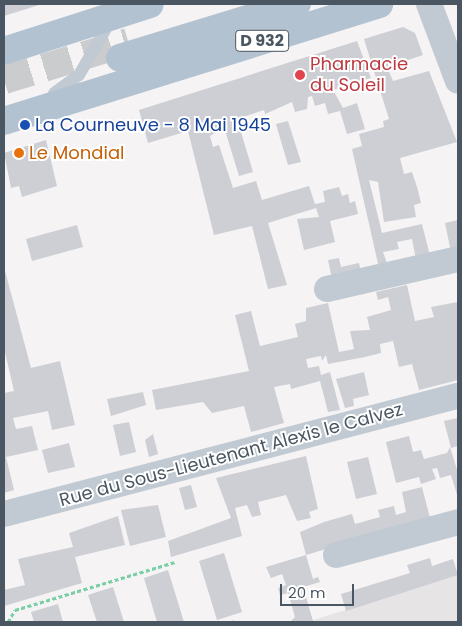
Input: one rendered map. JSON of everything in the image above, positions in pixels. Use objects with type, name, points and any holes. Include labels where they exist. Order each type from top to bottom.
[{"type":"main road","points":[[4,51],[87,21],[114,16],[150,4]]},
{"type":"main road","name":"D 932","points":[[239,4],[124,50],[297,4]]},
{"type":"main road","name":"D 932","points":[[4,121],[379,4]]},
{"type":"street","points":[[429,4],[458,81]]},
{"type":"street","points":[[327,289],[458,259]]},
{"type":"street","name":"Rue du Sous-Lieutenant Alexis le Calvez","points":[[4,514],[458,396]]},
{"type":"street","points":[[336,555],[458,522]]},
{"type":"lane","points":[[4,108],[65,90],[80,75],[114,16]]},
{"type":"path","points":[[8,622],[15,610],[175,562]]},
{"type":"shaded area","points":[[458,575],[458,622],[307,622]]},
{"type":"building","points":[[4,4],[42,4],[4,16]]},
{"type":"building","points":[[403,27],[415,33],[423,55],[387,67],[393,81],[429,71],[457,142],[400,158],[404,174],[412,172],[417,187],[421,203],[414,205],[416,217],[384,222],[378,182],[369,180],[382,233],[422,224],[430,256],[416,259],[412,239],[397,242],[399,249],[383,252],[388,266],[379,268],[352,149],[362,146],[359,134],[384,127],[383,121],[389,119],[364,39]]},
{"type":"building","points":[[357,41],[371,78],[333,90],[343,108],[357,103],[365,129],[347,134],[340,111],[328,114],[325,103],[315,106],[312,96],[308,97],[307,109],[295,112],[292,102],[265,114],[264,110],[237,119],[253,172],[239,176],[224,127],[210,136],[213,147],[219,145],[233,188],[256,181],[262,200],[309,186],[315,204],[325,202],[323,191],[339,187],[342,196],[348,194],[350,203],[355,201],[358,214],[330,221],[335,242],[304,250],[297,219],[319,217],[316,208],[268,223],[287,285],[268,289],[252,226],[214,235],[188,131],[148,143],[139,110]]},
{"type":"building","points":[[288,121],[301,162],[288,165],[276,124]]},
{"type":"building","points":[[46,140],[57,186],[22,197],[19,186],[11,188],[4,153]]},
{"type":"building","points":[[458,220],[458,250],[451,252],[445,223]]},
{"type":"building","points":[[77,225],[83,247],[32,261],[26,239]]},
{"type":"building","points":[[339,258],[341,267],[359,263],[361,272],[332,279],[328,260]]},
{"type":"building","points":[[4,267],[31,368],[60,361],[75,425],[52,430],[48,411],[13,418],[16,429],[32,426],[38,450],[6,457],[14,490],[4,493],[4,393],[14,391],[4,348]]},
{"type":"building","points":[[407,285],[415,321],[434,317],[431,307],[458,302],[458,380],[419,390],[412,364],[399,367],[393,341],[380,344],[381,353],[365,357],[328,364],[326,355],[322,361],[321,356],[306,359],[308,368],[319,366],[321,375],[330,372],[340,410],[328,412],[320,381],[291,389],[290,384],[274,387],[284,423],[251,432],[244,406],[212,413],[203,402],[156,410],[152,390],[249,371],[235,315],[251,311],[260,346],[298,337],[295,324],[306,321],[306,308],[328,303],[339,352],[354,349],[350,331],[370,330],[367,317],[391,310],[388,297],[378,300],[376,292]]},
{"type":"building","points":[[364,372],[369,395],[353,399],[354,406],[345,408],[336,379]]},
{"type":"building","points":[[143,392],[146,405],[111,416],[107,399]]},
{"type":"building","points":[[458,418],[458,446],[451,448],[444,421]]},
{"type":"building","points":[[129,422],[136,452],[120,456],[113,425]]},
{"type":"building","points":[[153,434],[158,454],[149,457],[145,440]]},
{"type":"building","points":[[409,436],[413,452],[421,450],[424,459],[447,453],[450,447],[458,473],[458,498],[451,475],[440,478],[437,468],[432,469],[436,479],[421,484],[419,477],[396,483],[386,442]]},
{"type":"building","points":[[69,443],[75,467],[48,473],[42,450]]},
{"type":"building","points":[[306,456],[318,509],[309,512],[311,518],[297,521],[286,495],[258,502],[261,515],[252,517],[247,505],[235,508],[242,536],[171,557],[168,541],[231,518],[216,478]]},
{"type":"building","points":[[368,457],[377,494],[356,499],[347,462]]},
{"type":"building","points":[[191,485],[197,507],[185,510],[179,488]]},
{"type":"building","points":[[422,487],[430,518],[306,555],[300,532],[324,522],[352,514],[355,524],[380,517],[378,510],[394,506],[396,515],[406,512],[402,492]]},
{"type":"building","points":[[158,505],[166,537],[130,546],[121,510]]},
{"type":"building","points":[[118,516],[125,545],[75,557],[82,583],[4,606],[4,590],[25,585],[18,559],[73,547],[69,533]]},
{"type":"building","points":[[224,553],[242,612],[217,620],[199,561]]},
{"type":"building","points":[[306,555],[313,579],[318,577],[320,582],[303,587],[313,621],[290,622],[295,617],[288,593],[280,595],[278,588],[286,585],[282,574],[271,578],[266,567]]},
{"type":"building","points":[[430,558],[432,566],[453,559],[458,575],[346,611],[341,594],[410,573],[407,565]]},
{"type":"building","points":[[168,570],[184,622],[157,622],[144,578]]},
{"type":"building","points":[[113,587],[124,622],[97,622],[88,595]]},
{"type":"building","points":[[58,604],[63,622],[34,622],[31,612]]},
{"type":"tunnel","points":[[4,80],[128,42]]},
{"type":"place","name":"Pharmacie du Soleil","points":[[300,75]]},
{"type":"place","name":"La Courneuve - 8 Mai 1945","points":[[25,125]]},
{"type":"place","name":"Le Mondial","points":[[19,153]]}]
